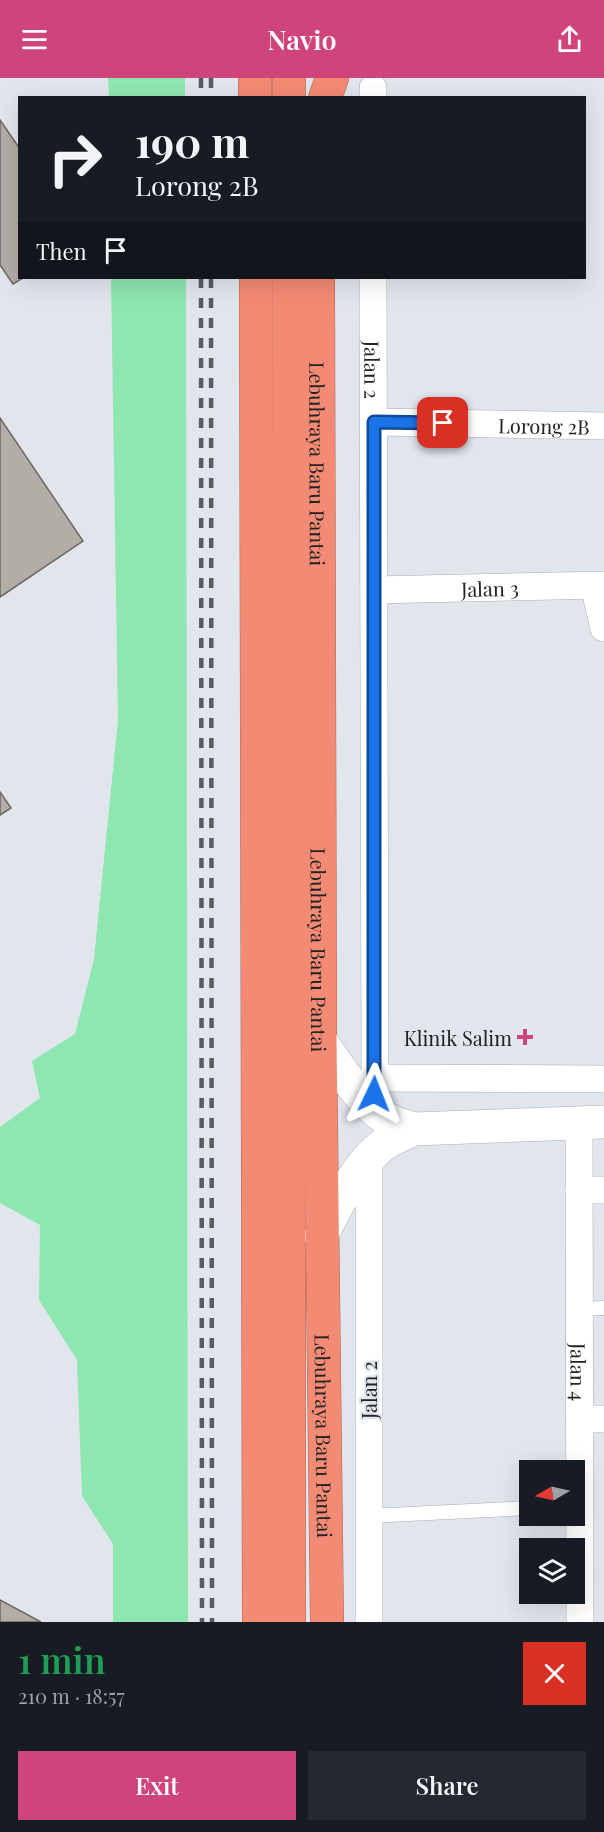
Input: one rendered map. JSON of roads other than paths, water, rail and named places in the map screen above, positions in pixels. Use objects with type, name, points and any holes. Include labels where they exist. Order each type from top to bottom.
[{"type":"highway","points":[[255,78],[255,96]]},
{"type":"highway","points":[[289,78],[289,96]]},
{"type":"highway","points":[[318,96],[319,78]]},
{"type":"highway","points":[[326,96],[332,78]]},
{"type":"highway","points":[[256,279],[259,1622]]},
{"type":"highway","name":"Lebuhraya Baru Pantai","points":[[289,279],[289,1622]]},
{"type":"highway","name":"Lebuhraya Baru Pantai","points":[[318,279],[321,1236],[327,1622]]},
{"type":"street","name":"Jalan 2","points":[[373,279],[374,1094]]},
{"type":"street","name":"Lorong 2B","points":[[374,422],[604,426]]},
{"type":"street","points":[[599,586],[604,628]]},
{"type":"street","name":"Jalan 3","points":[[374,590],[599,586]]},
{"type":"street","points":[[320,1040],[358,1093],[374,1094],[604,1079]]},
{"type":"street","points":[[374,1094],[391,1121],[414,1129],[591,1122]]},
{"type":"street","name":"Jalan 4","points":[[585,1460],[592,1419],[591,1122]]},
{"type":"street","points":[[321,1236],[352,1181],[369,1158],[378,1148],[414,1129]]},
{"type":"street","name":"Jalan 2","points":[[369,1158],[369,1622]]},
{"type":"street","name":"Jalan 4","points":[[578,1526],[580,1622]]},
{"type":"lane","points":[[368,1516],[519,1509]]},
{"type":"railway","points":[[201,78],[201,96]]},
{"type":"railway","points":[[211,78],[211,96]]},
{"type":"railway","points":[[201,279],[202,1622]]},
{"type":"railway","points":[[211,279],[212,1622]]},
{"type":"place","name":"Klinik Salim","points":[[525,1037]]}]
